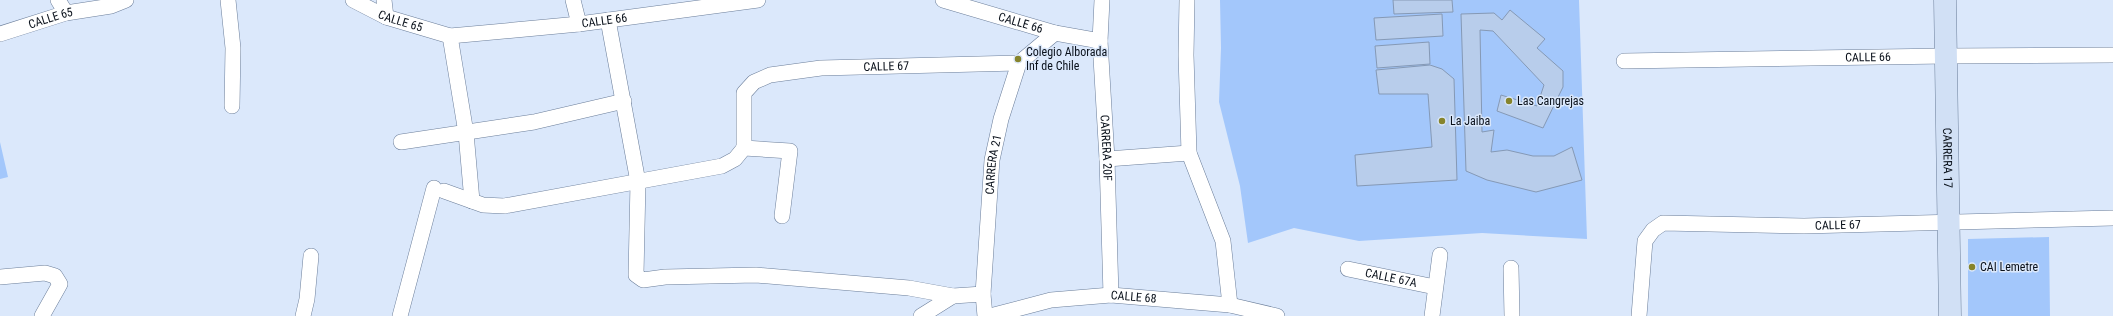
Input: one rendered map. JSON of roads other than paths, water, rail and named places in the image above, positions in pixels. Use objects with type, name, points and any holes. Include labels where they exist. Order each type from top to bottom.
[{"type":"main road","name":"CARRERA 17","points":[[1945,0],[1950,316]]},
{"type":"street","points":[[58,0],[66,12]]},
{"type":"street","name":"CALLE 65","points":[[0,34],[66,12],[110,6],[126,0]]},
{"type":"street","points":[[228,0],[233,48],[232,106]]},
{"type":"street","name":"CALLE 65","points":[[353,0],[386,17],[450,36]]},
{"type":"street","points":[[384,0],[386,17]]},
{"type":"street","points":[[573,0],[579,24]]},
{"type":"street","name":"CALLE 66","points":[[450,36],[579,24],[758,0]]},
{"type":"street","name":"CALLE 66","points":[[943,0],[1055,33],[1100,41]]},
{"type":"street","name":"CARRERA 20F","points":[[1102,0],[1100,41],[1107,159],[1111,295]]},
{"type":"street","points":[[1187,0],[1186,55],[1189,153],[1223,241],[1230,305]]},
{"type":"street","points":[[608,20],[638,182],[636,275],[643,280],[665,277],[756,275],[902,288],[953,296],[983,294]]},
{"type":"street","points":[[1019,63],[1055,33]]},
{"type":"street","points":[[450,36],[466,133],[472,201]]},
{"type":"street","name":"CALLE 66","points":[[1624,61],[2113,55]]},
{"type":"street","name":"CALLE 67","points":[[744,148],[744,93],[754,82],[770,75],[820,68],[1019,63]]},
{"type":"street","name":"CARRERA 21","points":[[984,316],[983,294],[992,160],[1001,119],[1019,63]]},
{"type":"street","points":[[401,142],[534,122],[624,101]]},
{"type":"street","points":[[400,316],[439,189],[483,205],[504,206],[722,166],[735,159],[744,148],[790,151],[782,216]]},
{"type":"street","points":[[1107,159],[1189,153]]},
{"type":"street","name":"CALLE 67","points":[[1639,316],[1645,241],[1653,230],[1663,223],[1804,226],[2113,218]]},
{"type":"street","points":[[1432,316],[1440,255]]},
{"type":"street","points":[[303,316],[307,299],[311,256]]},
{"type":"street","points":[[1511,268],[1512,316]]},
{"type":"street","name":"CALLE 67A","points":[[1348,269],[1435,287]]},
{"type":"street","points":[[0,277],[45,273],[56,276],[60,284],[42,316]]},
{"type":"street","name":"CALLE 68","points":[[990,316],[1051,300],[1111,295],[1230,305],[1277,316]]},
{"type":"street","points":[[922,316],[953,296]]},
{"type":"place","name":"Colegio Alborada Inf de Chile","points":[[1018,59]]},
{"type":"place","name":"Las Cangrejas","points":[[1509,101]]},
{"type":"place","name":"La Jaiba","points":[[1442,121]]},
{"type":"place","name":"CAI Lemetre","points":[[1972,267]]}]
